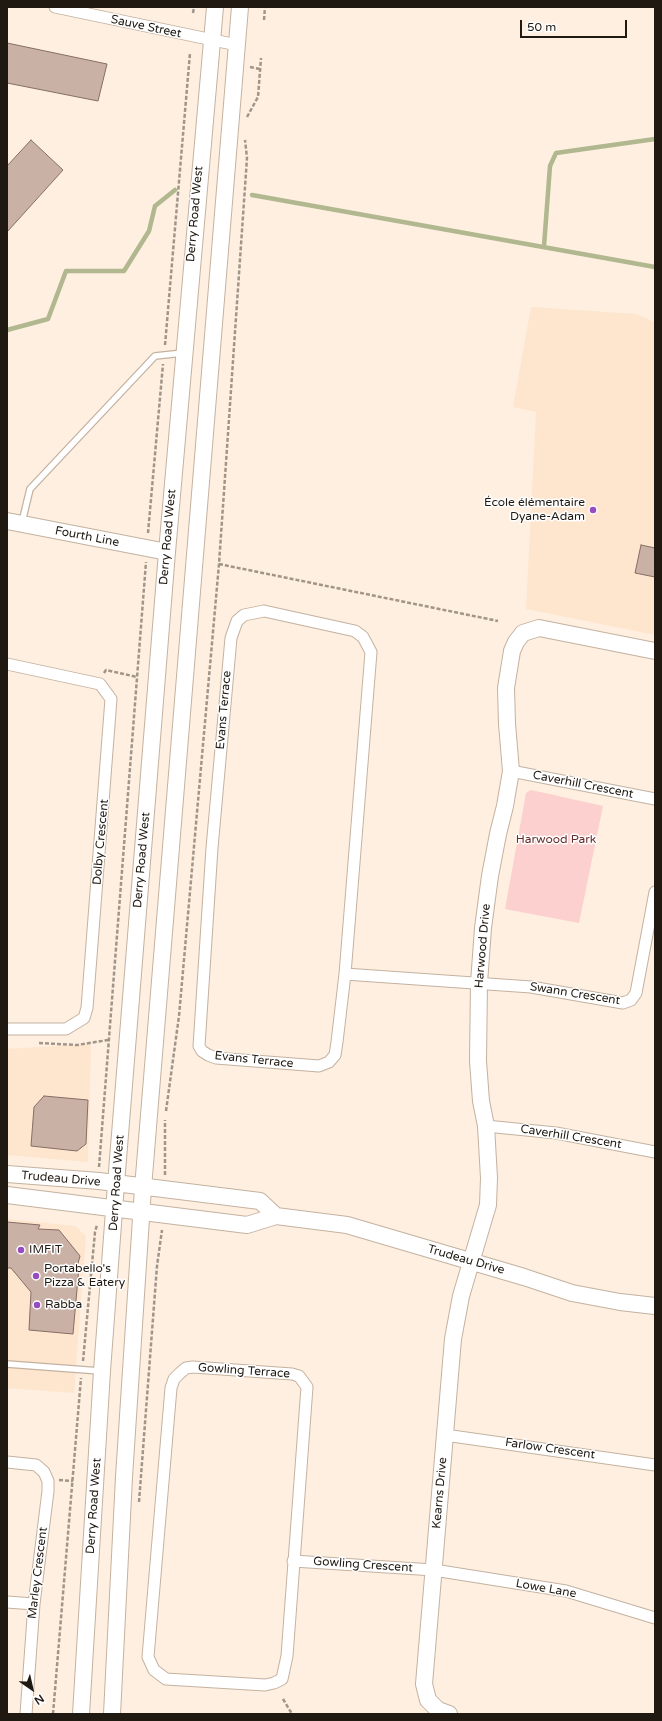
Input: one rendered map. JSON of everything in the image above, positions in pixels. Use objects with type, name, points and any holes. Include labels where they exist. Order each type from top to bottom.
[{"type":"main road","name":"Derry Road West","points":[[81,1714],[102,1371],[116,1184],[195,214],[215,7]]},
{"type":"main road","points":[[112,1714],[124,1477],[143,1188],[240,7]]},
{"type":"main road","name":"Fourth Line","points":[[14,523],[167,552]]},
{"type":"main road","name":"Harwood Drive","points":[[472,1262],[488,1205],[489,1178],[486,1126],[481,1101],[478,1061],[479,983],[483,928],[490,876],[511,771],[506,688],[513,646],[523,634],[533,629],[544,628],[655,651]]},
{"type":"main road","name":"Trudeau Drive","points":[[7,1174],[99,1181],[143,1188],[260,1201],[276,1216]]},
{"type":"main road","name":"Trudeau Drive","points":[[7,1195],[247,1225],[276,1216],[347,1225],[572,1293],[620,1302],[655,1306]]},
{"type":"main road","name":"Kearns Drive","points":[[449,1714],[438,1710],[428,1700],[424,1684],[453,1339],[461,1296],[472,1262]]},
{"type":"street","name":"Sauve Street","points":[[55,7],[89,11],[237,45]]},
{"type":"street","name":"Evans Terrace","points":[[264,611],[355,631],[364,638],[371,652],[344,974],[337,1042],[334,1055],[329,1062],[319,1066],[308,1066],[216,1058],[202,1051],[199,1046],[212,848],[231,638],[237,621],[244,615],[254,612],[264,611]]},
{"type":"street","points":[[7,664],[96,683]]},
{"type":"street","name":"Dolby Crescent","points":[[7,1029],[66,1029],[84,1018],[87,1008],[111,698],[105,689],[96,683]]},
{"type":"street","name":"Caverhill Crescent","points":[[511,771],[655,799]]},
{"type":"street","name":"Swann Crescent","points":[[479,983],[531,987],[613,1002],[631,1000],[636,994],[655,892]]},
{"type":"street","points":[[344,974],[479,983]]},
{"type":"street","name":"Caverhill Crescent","points":[[486,1126],[556,1133],[655,1152]]},
{"type":"street","name":"Gowling Terrace","points":[[193,1367],[292,1374],[304,1381],[307,1387],[307,1395],[293,1561],[287,1656],[282,1679],[265,1685],[166,1679],[151,1666],[148,1657],[171,1388],[174,1379],[186,1368],[193,1367]]},
{"type":"street","name":"Farlow Crescent","points":[[445,1435],[655,1465]]},
{"type":"street","name":"Marley Crescent","points":[[7,1462],[36,1466],[44,1472],[48,1481],[34,1604],[26,1714]]},
{"type":"street","name":"Gowling Crescent","points":[[293,1561],[434,1570]]},
{"type":"street","name":"Lowe Lane","points":[[434,1570],[566,1591],[655,1618]]},
{"type":"street","points":[[7,1602],[34,1604]]},
{"type":"lane","points":[[14,523],[30,489],[155,356],[184,352]]},
{"type":"lane","points":[[7,1364],[102,1371]]},
{"type":"path","points":[[193,13],[194,7]]},
{"type":"path","points":[[264,20],[265,7]]},
{"type":"path","points":[[148,533],[190,53]]},
{"type":"path","points":[[190,58],[195,59]]},
{"type":"path","points":[[247,124],[248,116],[258,97],[261,58]]},
{"type":"path","points":[[250,67],[260,69]]},
{"type":"path","points":[[162,1171],[165,1116],[179,1016],[219,564],[247,158],[245,139]]},
{"type":"path","points":[[98,1167],[146,561]]},
{"type":"path","points":[[219,564],[498,621]]},
{"type":"path","points":[[96,683],[106,670],[137,677]]},
{"type":"path","points":[[36,1043],[77,1045],[108,1040]]},
{"type":"path","points":[[53,1714],[94,1232],[98,1222]]},
{"type":"path","points":[[139,1504],[157,1266],[162,1230]]},
{"type":"path","points":[[284,1699],[292,1714]]},
{"type":"shaded area","name":"École élémentaire Dyane-Adam","points":[[531,307],[636,314],[655,322],[655,635],[526,609],[536,412],[513,407]]},
{"type":"shaded area","points":[[91,1044],[88,1162],[7,1155],[7,1049]]},
{"type":"shaded area","points":[[7,1219],[75,1226],[86,1236],[74,1393],[7,1388]]},
{"type":"green space","name":"Harwood Park","points":[[531,790],[603,806],[579,923],[505,909],[526,793]]},
{"type":"building","points":[[7,43],[107,64],[98,101],[7,83]]},
{"type":"building","points":[[31,140],[63,170],[7,232],[7,166]]},
{"type":"building","points":[[641,545],[655,548],[655,577],[635,573]]},
{"type":"building","points":[[44,1096],[88,1100],[86,1144],[77,1151],[31,1146],[34,1107]]},
{"type":"building","points":[[7,1222],[40,1225],[38,1229],[59,1230],[80,1256],[77,1267],[79,1267],[73,1334],[29,1330],[31,1292],[11,1268],[7,1268]]},
{"type":"waterway","points":[[544,246],[550,166],[556,153],[655,139]]},
{"type":"waterway","points":[[7,330],[48,319],[66,271],[124,271],[149,231],[155,206],[175,190]]},
{"type":"waterway","points":[[252,195],[655,267]]},
{"type":"place","name":"École élémentaire Dyane-Adam","points":[[593,510]]},
{"type":"place","name":"IMFIT","points":[[21,1250]]},
{"type":"place","name":"Portabello's Pizza & Eatery","points":[[36,1276]]},
{"type":"place","name":"Rabba","points":[[37,1305]]}]
